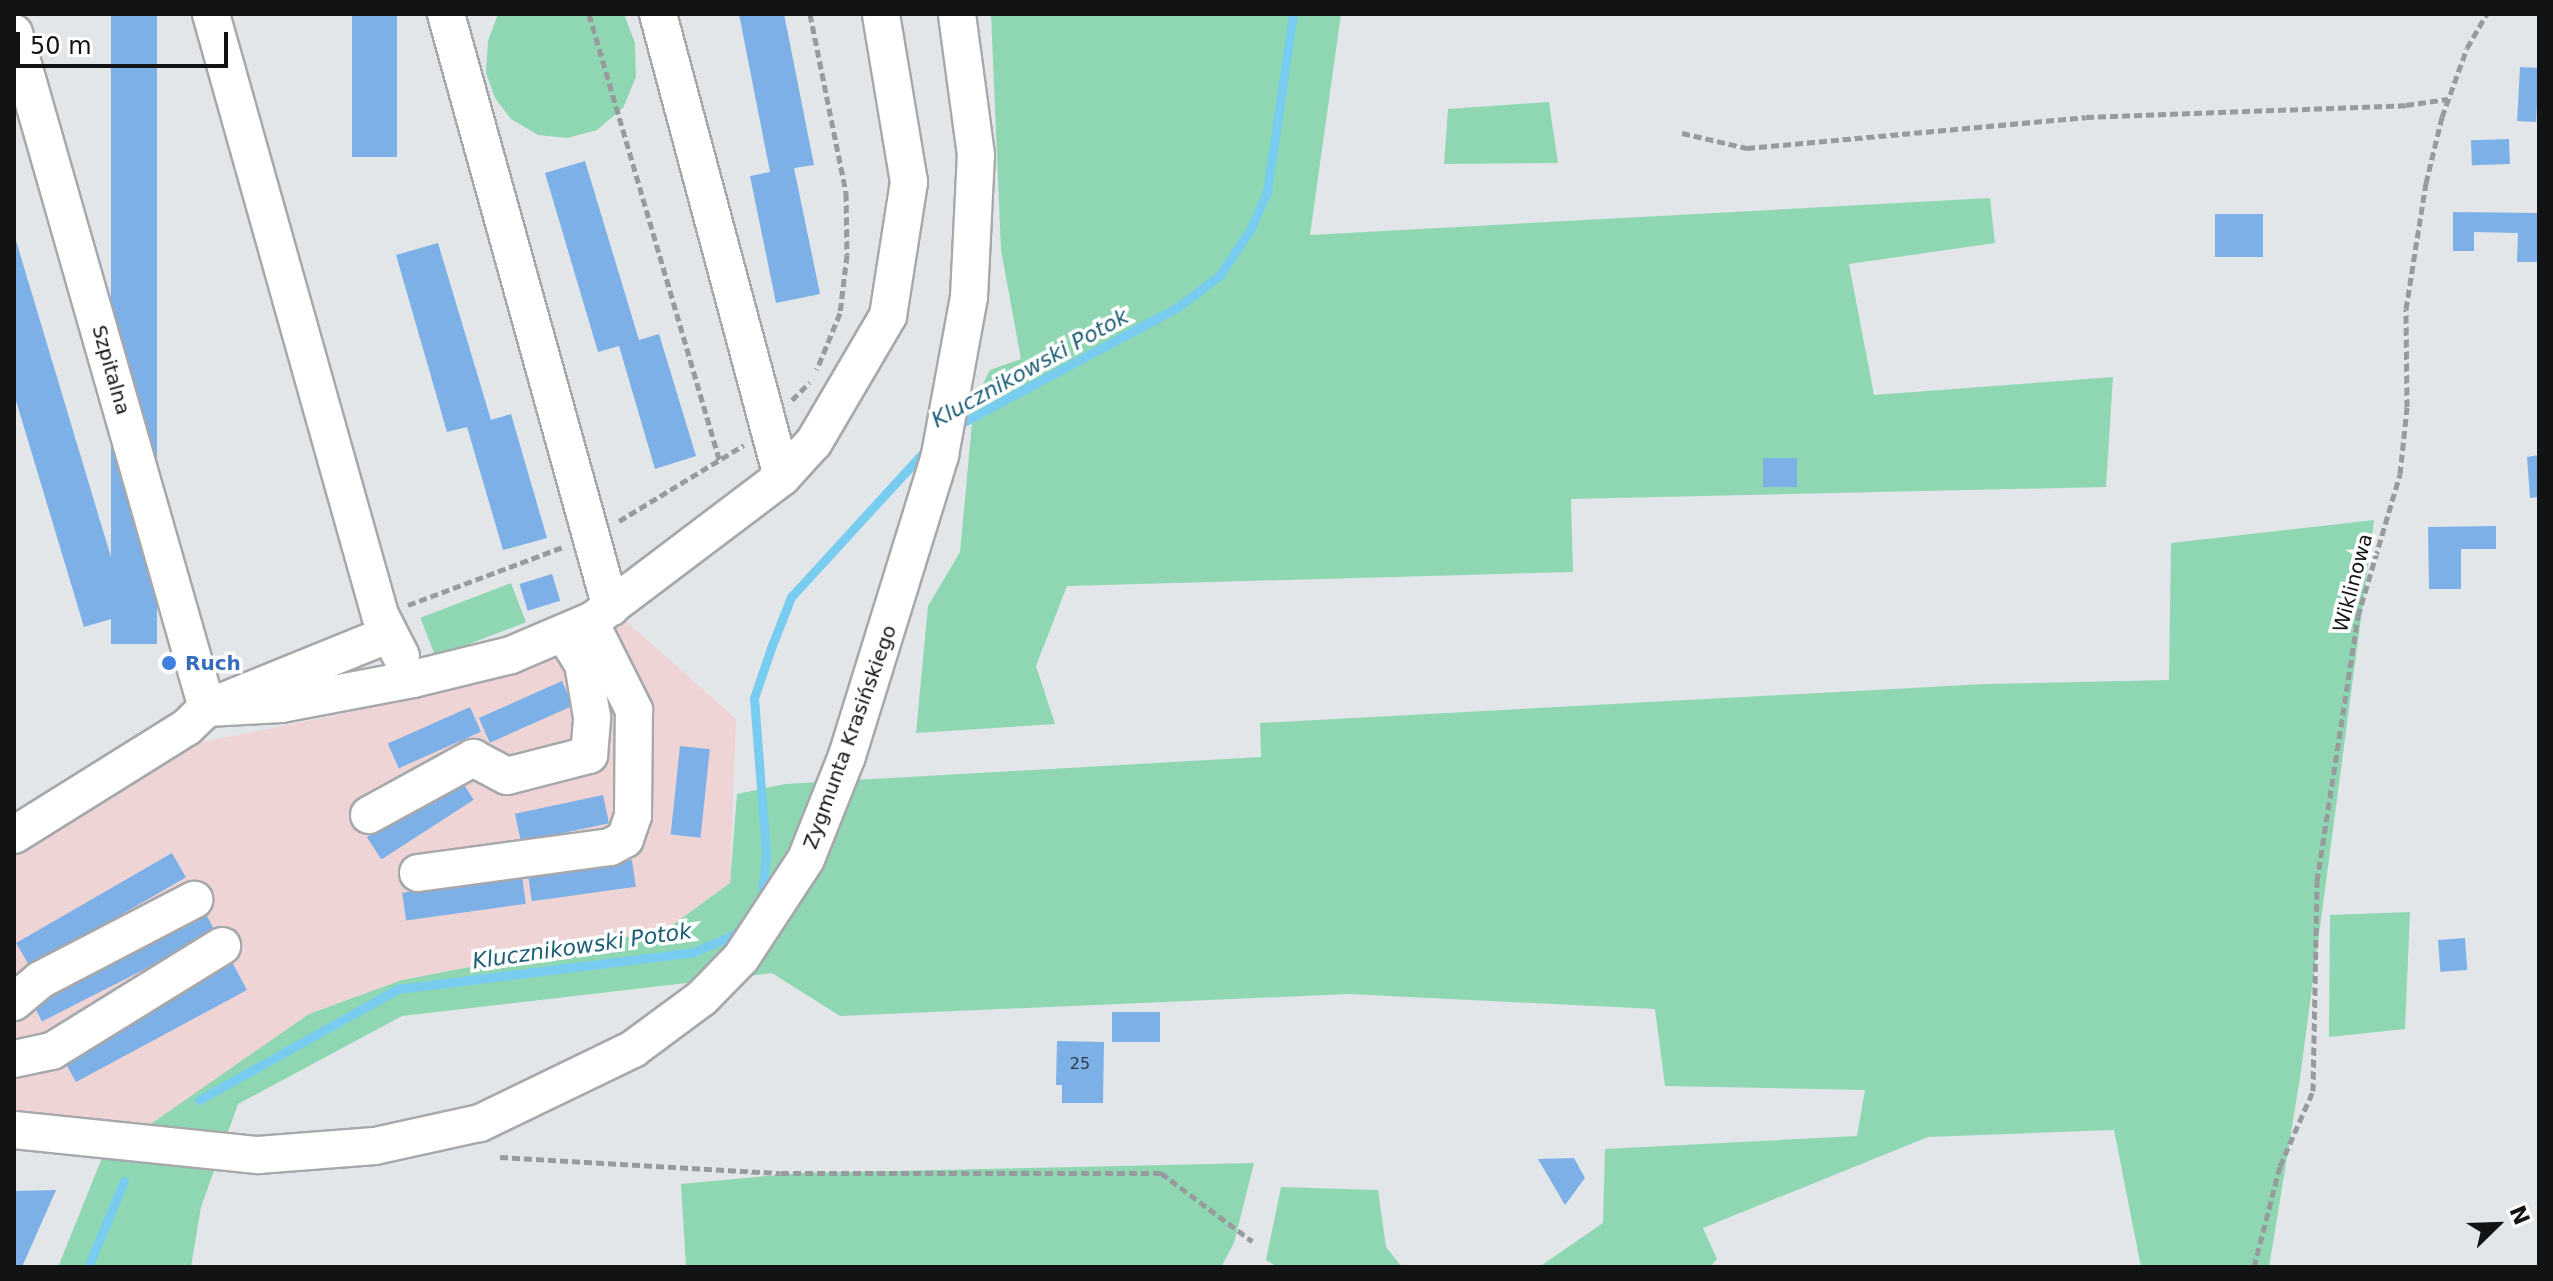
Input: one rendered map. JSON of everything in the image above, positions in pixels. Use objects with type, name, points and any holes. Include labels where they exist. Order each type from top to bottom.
[{"type":"street","points":[[211,14],[384,625],[413,679]]},
{"type":"street","points":[[369,815],[473,758],[507,776],[589,755],[592,717],[583,664],[591,536],[446,14]]},
{"type":"street","points":[[658,14],[782,477]]},
{"type":"street","points":[[207,708],[281,704],[413,679],[511,655],[588,621],[782,477],[814,442],[888,316],[909,182],[881,14]]},
{"type":"street","name":"Zygmunta Krasińskiego","points":[[14,1130],[258,1155],[375,1146],[480,1123],[633,1049],[702,998],[741,958],[806,859],[847,756],[876,677],[940,455],[969,297],[976,155],[957,14]]},
{"type":"street","name":"Szpitalna","points":[[14,33],[207,708]]},
{"type":"street","points":[[418,873],[610,847],[625,839],[633,816],[634,710],[588,621]]},
{"type":"street","points":[[14,835],[187,727],[207,708],[384,625]]},
{"type":"street","points":[[14,1002],[40,980],[194,900]]},
{"type":"street","points":[[14,1059],[52,1051],[222,946]]},
{"type":"path","points":[[589,14],[720,462]]},
{"type":"path","points":[[384,625],[591,536],[720,462],[768,428],[812,380],[840,313],[847,255],[846,193],[810,14]]},
{"type":"path","name":"Wiklinowa","points":[[2254,1267],[2280,1166],[2313,1091],[2317,881],[2358,616],[2400,474],[2407,407],[2406,309],[2426,183],[2448,99],[2467,48],[2487,14]]},
{"type":"path","points":[[1682,133],[1747,148],[2115,115],[2406,105],[2448,99]]},
{"type":"path","points":[[500,1157],[781,1173],[1161,1173],[1252,1241]]},
{"type":"shaded area","points":[[626,621],[736,719],[730,883],[667,929],[402,980],[309,1014],[135,1138],[14,1118],[14,846],[183,746],[342,714],[543,661]]},
{"type":"green space","points":[[498,14],[624,14],[635,43],[636,77],[623,108],[597,130],[567,138],[538,135],[511,119],[495,98],[486,73],[488,41]]},
{"type":"green space","points":[[991,14],[1341,14],[1310,235],[1990,198],[1995,243],[1849,264],[1874,395],[2113,377],[2106,487],[1571,499],[1573,572],[1067,586],[1036,666],[1055,724],[916,733],[928,606],[960,552],[974,402],[990,370],[1021,359],[1001,250]]},
{"type":"green space","points":[[1549,102],[1558,163],[1444,164],[1448,109]]},
{"type":"green space","points":[[2374,520],[2300,1078],[2269,1267],[2141,1267],[2114,1130],[1928,1137],[1703,1228],[1717,1259],[1710,1267],[1539,1267],[1603,1223],[1605,1149],[1857,1136],[1865,1090],[1665,1086],[1655,1009],[1348,994],[840,1016],[772,973],[402,1016],[238,1104],[201,1207],[191,1267],[58,1267],[102,1158],[309,1014],[402,980],[667,929],[730,883],[737,794],[785,784],[1261,757],[1260,723],[1985,684],[2169,680],[2171,543]]},
{"type":"green space","points":[[511,583],[526,622],[435,657],[420,618]]},
{"type":"green space","points":[[2410,912],[2405,1029],[2329,1037],[2330,915]]},
{"type":"green space","points":[[1254,1163],[1234,1243],[1221,1267],[686,1267],[681,1184],[799,1173]]},
{"type":"green space","points":[[1281,1187],[1378,1190],[1386,1247],[1402,1267],[1278,1267],[1266,1260]]},
{"type":"building","points":[[111,14],[157,14],[157,644],[111,644]]},
{"type":"building","points":[[352,14],[397,14],[397,157],[352,157]]},
{"type":"building","points":[[739,14],[784,14],[814,165],[794,168],[820,294],[776,303],[750,176],[770,172]]},
{"type":"building","points":[[2520,67],[2539,68],[2536,122],[2517,121]]},
{"type":"building","points":[[2509,139],[2510,164],[2472,165],[2471,140]]},
{"type":"building","points":[[585,161],[639,340],[659,334],[696,456],[655,469],[619,346],[598,352],[545,173]]},
{"type":"building","points":[[2453,212],[2539,213],[2539,262],[2517,262],[2518,233],[2474,232],[2474,251],[2453,251]]},
{"type":"building","points":[[2215,214],[2263,214],[2263,257],[2215,257]]},
{"type":"building","points":[[14,234],[128,614],[84,627],[14,394]]},
{"type":"building","points":[[438,243],[491,420],[511,414],[547,538],[503,550],[467,427],[447,432],[396,255]]},
{"type":"building","points":[[2539,455],[2539,497],[2530,498],[2527,457]]},
{"type":"building","points":[[1763,458],[1797,458],[1797,487],[1763,487]]},
{"type":"building","points":[[2496,526],[2496,549],[2461,549],[2461,589],[2429,589],[2428,527]]},
{"type":"building","points":[[552,574],[560,601],[528,611],[519,584]]},
{"type":"building","points":[[562,681],[573,706],[490,743],[479,718]]},
{"type":"building","points":[[470,707],[481,732],[399,768],[388,744]]},
{"type":"building","points":[[680,746],[710,749],[701,838],[671,835]]},
{"type":"building","points":[[459,777],[474,800],[381,860],[367,837]]},
{"type":"building","points":[[603,795],[609,823],[521,842],[515,814]]},
{"type":"building","points":[[172,853],[186,877],[30,967],[16,943]]},
{"type":"building","points":[[632,860],[636,887],[532,901],[528,875]]},
{"type":"building","points":[[522,876],[526,904],[406,921],[402,893]]},
{"type":"building","points":[[203,908],[216,933],[42,1021],[29,997]]},
{"type":"building","points":[[2465,938],[2467,970],[2440,972],[2438,940]]},
{"type":"building","points":[[232,962],[247,990],[76,1082],[63,1059]]},
{"type":"building","points":[[1112,1012],[1160,1012],[1160,1042],[1112,1042]]},
{"type":"building","points":[[1057,1041],[1104,1042],[1103,1103],[1062,1103],[1062,1085],[1056,1085]]},
{"type":"building","points":[[1574,1158],[1585,1178],[1565,1205],[1538,1159]]},
{"type":"building","points":[[56,1190],[22,1267],[14,1267],[14,1191]]},
{"type":"waterway","name":"Klucznikowski Potok","points":[[956,426],[1178,307],[1220,275],[1250,230],[1267,192],[1293,14]]},
{"type":"waterway","name":"Klucznikowski Potok","points":[[761,903],[766,854],[754,698],[771,648],[791,597],[931,444]]},
{"type":"waterway","name":"Klucznikowski Potok","points":[[199,1100],[398,989],[694,952],[734,935],[746,920]]},
{"type":"waterway","name":"Klucznikowski Potok","points":[[88,1267],[124,1181]]},
{"type":"place","name":"Ruch","points":[[169,663]]}]
